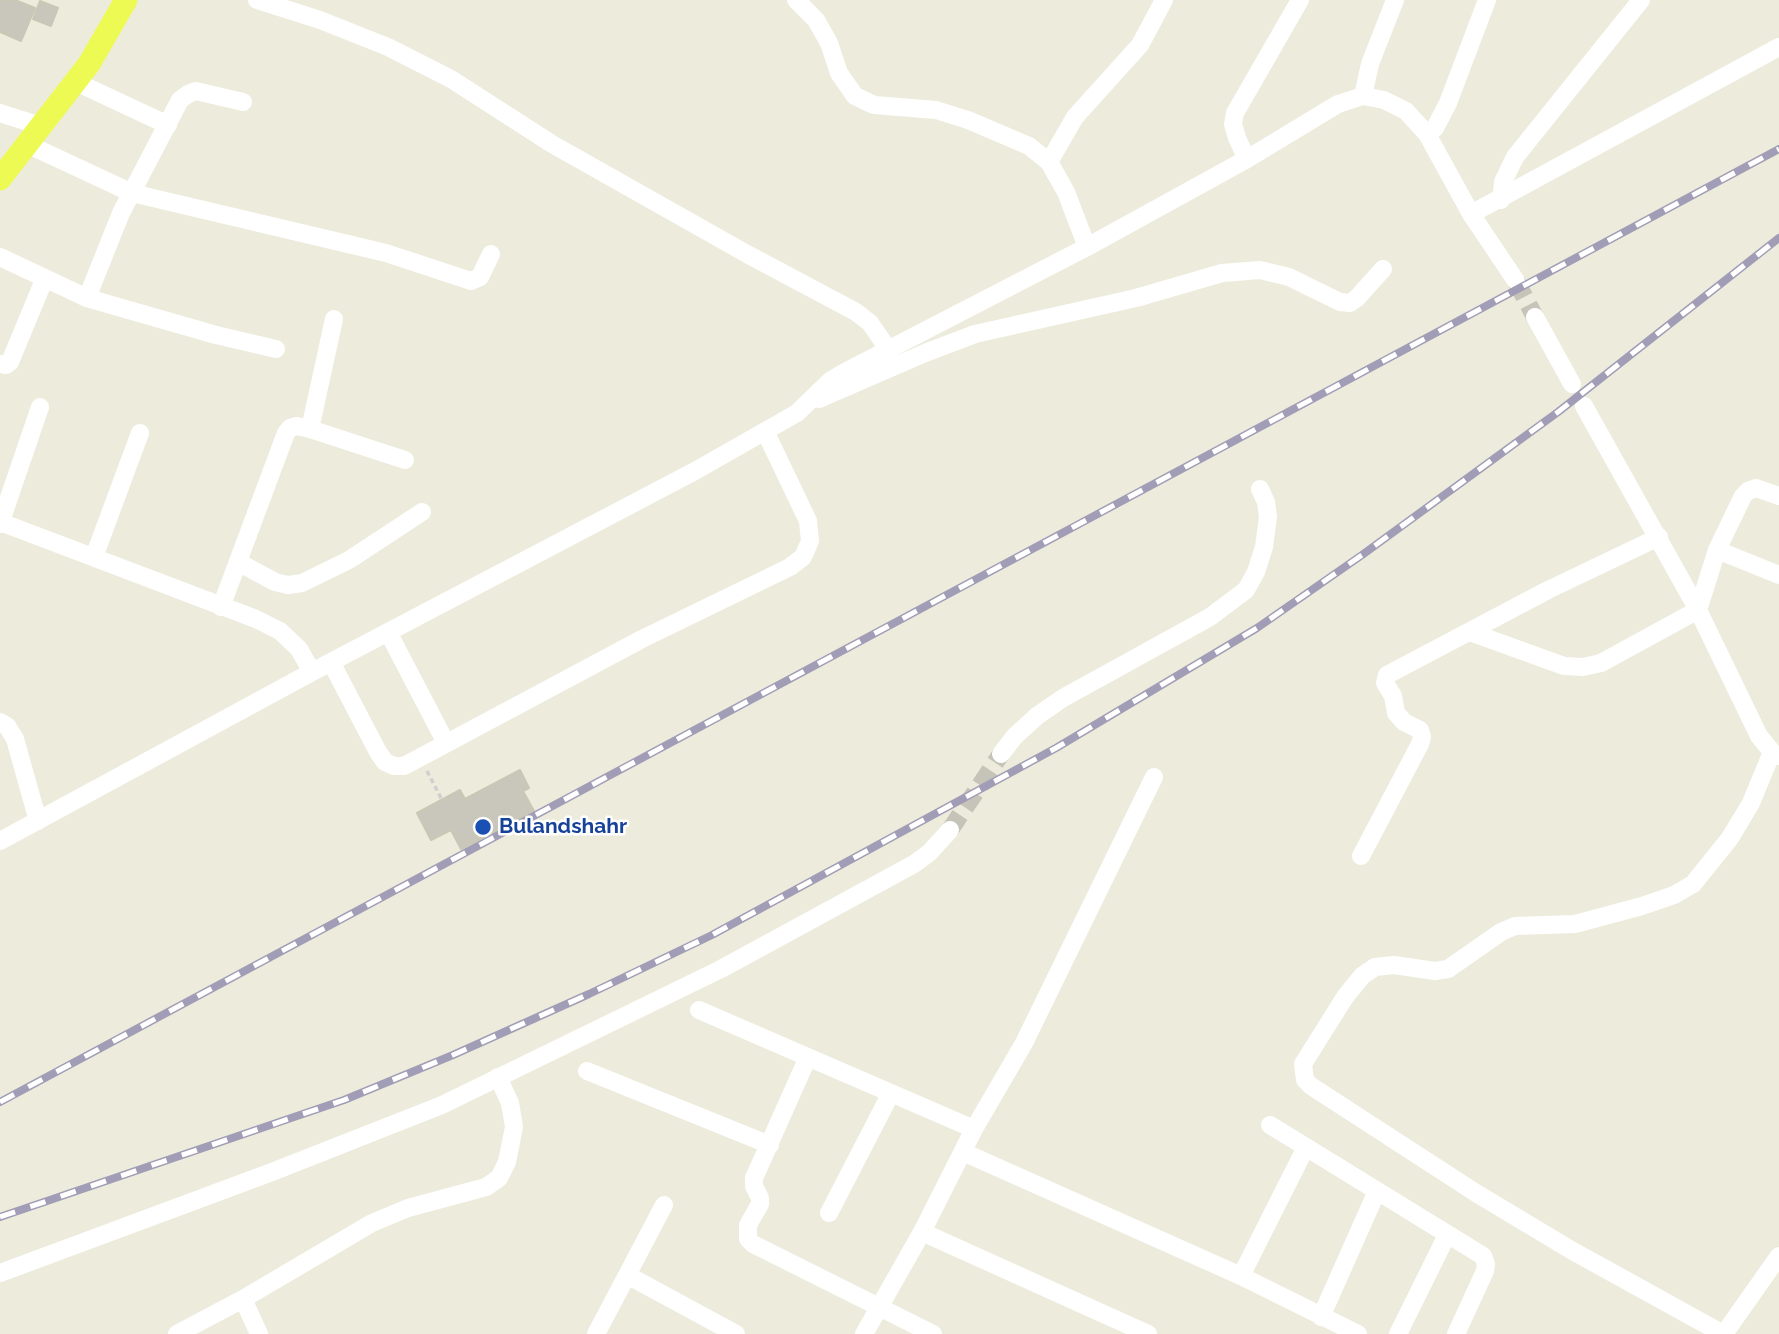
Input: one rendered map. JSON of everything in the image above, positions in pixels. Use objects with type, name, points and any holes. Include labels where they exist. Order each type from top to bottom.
[{"type":"main road","points":[[0,179],[89,64],[126,0]]},
{"type":"street","points":[[257,0],[320,20],[388,47],[451,79],[552,144],[856,312],[870,323],[888,349]]},
{"type":"street","points":[[796,0],[816,20],[839,73],[855,96],[874,105],[936,110],[968,120],[1029,146],[1049,162],[1066,192],[1087,247]]},
{"type":"street","points":[[1049,162],[1075,117],[1140,46],[1164,0]]},
{"type":"street","points":[[1247,159],[1233,124],[1235,113],[1300,0]]},
{"type":"street","points":[[1363,96],[1370,64],[1395,0]]},
{"type":"street","points":[[1427,134],[1435,128],[1448,103],[1487,0]]},
{"type":"street","points":[[1485,207],[1503,182],[1515,157],[1641,0]]},
{"type":"street","points":[[1485,207],[1779,47]]},
{"type":"street","points":[[75,82],[168,125]]},
{"type":"street","points":[[87,298],[104,253],[132,193],[180,100],[197,91],[243,102]]},
{"type":"street","points":[[809,403],[830,381],[1087,247],[1247,159],[1338,104],[1363,96],[1384,100],[1406,111],[1427,134],[1485,207],[1517,281]]},
{"type":"street","points":[[0,113],[132,193],[386,253],[471,281],[480,277],[491,254]]},
{"type":"street","points":[[0,257],[87,298],[216,335],[276,349]]},
{"type":"street","points":[[0,841],[312,672],[695,471],[809,403],[925,353],[975,334],[1136,298],[1222,273],[1260,270],[1270,272],[1289,277],[1340,302],[1350,303],[1383,269]]},
{"type":"street","points":[[0,364],[6,365],[10,362],[44,280]]},
{"type":"street","points":[[1535,317],[1572,384]]},
{"type":"street","points":[[310,429],[334,319]]},
{"type":"street","points":[[1584,406],[1698,610],[1759,736],[1776,754],[1730,838],[1693,884],[1674,895],[1642,906],[1576,924],[1516,926],[1501,932],[1448,969],[1435,971],[1394,965],[1375,967],[1362,976],[1345,997],[1303,1063],[1305,1080],[1476,1193],[1571,1250],[1723,1334],[1779,1256]]},
{"type":"street","points":[[40,407],[0,523],[256,619],[280,631],[299,649],[312,672]]},
{"type":"street","points":[[221,607],[290,428],[297,426],[310,429],[405,460]]},
{"type":"street","points":[[331,663],[385,762],[404,766],[709,605],[790,567],[803,557],[810,541],[808,521],[765,431]]},
{"type":"street","points":[[94,557],[140,433]]},
{"type":"street","points":[[1000,754],[1023,729],[1063,698],[1210,617],[1246,590],[1256,572],[1268,517],[1266,502],[1260,489]]},
{"type":"street","points":[[1470,632],[1564,666],[1583,667],[1601,663],[1698,610],[1717,550],[1748,491],[1763,489],[1779,496]]},
{"type":"street","points":[[239,562],[275,582],[288,585],[302,583],[349,560],[422,512]]},
{"type":"street","points":[[1361,856],[1422,737],[1420,730],[1404,722],[1395,713],[1393,696],[1385,679],[1387,675],[1548,590],[1659,537]]},
{"type":"street","points":[[1717,550],[1779,575]]},
{"type":"street","points":[[388,632],[446,743]]},
{"type":"street","points":[[0,722],[7,726],[15,739],[37,821]]},
{"type":"street","points":[[864,1334],[922,1232],[974,1129],[1024,1043],[1154,777]]},
{"type":"street","points":[[0,1273],[442,1105],[721,969],[914,864],[929,853],[950,830]]},
{"type":"street","points":[[699,1010],[974,1129]]},
{"type":"street","points":[[808,1057],[754,1178],[760,1204],[748,1225],[748,1239],[753,1244],[933,1334]]},
{"type":"street","points":[[587,1071],[770,1145]]},
{"type":"street","points":[[177,1334],[243,1299],[372,1223],[408,1208],[486,1187],[499,1178],[507,1162],[514,1127],[510,1103],[498,1077]]},
{"type":"street","points":[[829,1213],[891,1093]]},
{"type":"street","points":[[1270,1125],[1483,1256],[1486,1264],[1456,1334]]},
{"type":"street","points":[[1241,1276],[1306,1147]]},
{"type":"street","points":[[963,1152],[1241,1276],[1358,1334]]},
{"type":"street","points":[[1321,1317],[1377,1191]]},
{"type":"street","points":[[596,1334],[664,1205]]},
{"type":"street","points":[[922,1232],[1148,1334]]},
{"type":"street","points":[[1398,1334],[1447,1234]]},
{"type":"street","points":[[628,1275],[736,1334]]},
{"type":"street","points":[[243,1299],[259,1334]]},
{"type":"path","points":[[431,779],[442,800]]},
{"type":"building","points":[[0,0],[15,0],[35,8],[21,41],[0,32]]},
{"type":"building","points":[[40,1],[58,8],[51,26],[33,19]]},
{"type":"building","points":[[520,770],[529,788],[523,791],[534,811],[461,849],[451,830],[431,840],[417,813],[460,790],[465,799]]},
{"type":"tunnel","points":[[1516,281],[1535,317]]},
{"type":"tunnel","points":[[950,830],[1001,754]]},
{"type":"railway","points":[[0,1102],[1779,149]]},
{"type":"railway","points":[[0,1217],[344,1100],[453,1055],[712,935],[1056,748],[1257,628],[1362,555],[1558,412],[1779,238]]},
{"type":"place","name":"Bulandshahr","points":[[483,827]]}]
